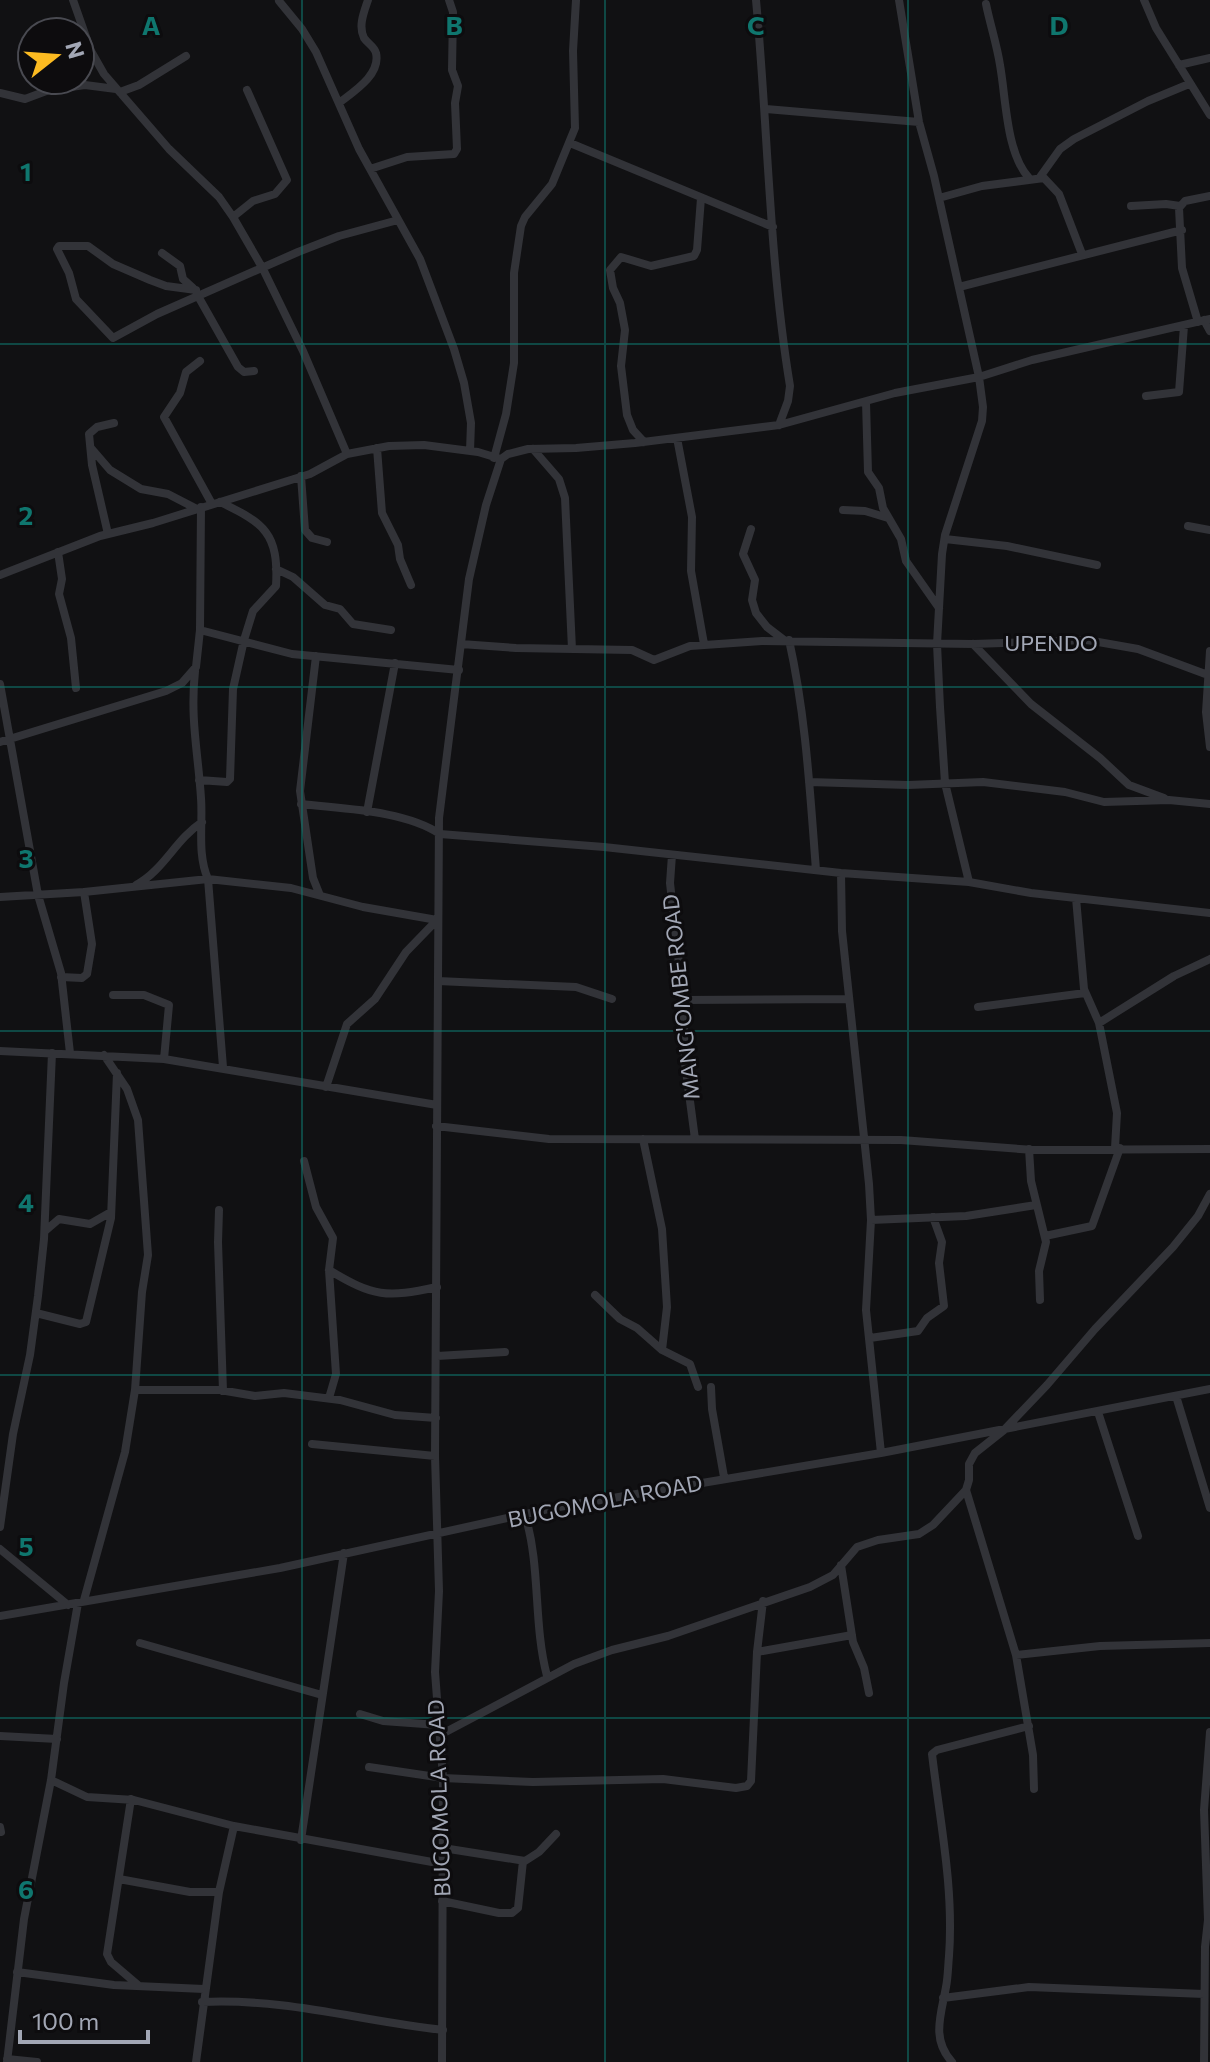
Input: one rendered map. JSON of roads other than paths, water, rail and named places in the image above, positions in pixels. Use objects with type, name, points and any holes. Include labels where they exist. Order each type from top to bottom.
[{"type":"street","points":[[73,0],[98,66],[169,149],[219,197],[233,217],[263,269],[303,351],[347,454]]},
{"type":"street","points":[[339,103],[358,89],[376,66],[375,50],[364,37],[362,29],[368,0]]},
{"type":"street","points":[[370,169],[407,157],[446,157],[455,153],[455,98],[458,86],[452,70],[453,12],[449,0]]},
{"type":"street","name":"BUGOMOLA ROAD","points":[[442,2062],[443,1778],[435,1672],[439,818],[476,546],[498,458],[514,363],[514,273],[521,226],[552,184],[575,124],[572,83],[576,0]]},
{"type":"street","points":[[756,0],[766,109],[773,257],[790,391],[779,425]]},
{"type":"street","points":[[899,0],[919,122],[959,287],[983,407],[982,421],[950,515],[945,539],[937,644],[945,783],[969,882]]},
{"type":"street","points":[[1144,0],[1150,17],[1210,115]]},
{"type":"street","points":[[279,1],[316,52],[370,169],[420,259],[457,358],[471,418],[470,451]]},
{"type":"street","points":[[986,4],[1015,151],[1021,168],[1029,178]]},
{"type":"street","points":[[0,93],[25,99],[49,90],[85,85],[118,90],[139,85],[186,56]]},
{"type":"street","points":[[1179,65],[1210,58]]},
{"type":"street","points":[[1040,177],[1060,149],[1074,139],[1189,84]]},
{"type":"street","points":[[233,217],[253,201],[275,194],[287,180],[247,90]]},
{"type":"street","points":[[766,109],[919,122]]},
{"type":"street","points":[[570,143],[773,227]]},
{"type":"street","points":[[939,198],[1040,177],[1052,183],[1059,194],[1082,254]]},
{"type":"street","points":[[1210,196],[1185,201],[1180,206],[1182,268],[1210,331]]},
{"type":"street","points":[[644,442],[633,430],[627,415],[621,366],[625,330],[610,270],[621,257],[651,266],[694,256],[701,198]]},
{"type":"street","points":[[1131,206],[1180,206]]},
{"type":"street","points":[[199,293],[150,280],[113,264],[86,245],[59,246],[57,249],[68,270],[76,299],[112,338],[199,293],[339,236],[398,220]]},
{"type":"street","points":[[959,287],[1182,230]]},
{"type":"street","points":[[162,253],[180,266],[184,281],[199,293],[238,367],[244,372],[254,371]]},
{"type":"street","points":[[0,575],[108,534],[301,476],[347,454],[377,448],[424,445],[498,458],[518,450],[644,442],[779,425],[979,377],[1032,360],[1204,320]]},
{"type":"street","points":[[1146,396],[1179,392],[1184,326]]},
{"type":"street","points":[[199,780],[223,782],[230,779],[233,689],[244,640],[253,611],[276,586],[273,548],[265,529],[250,516],[216,503],[164,417],[180,393],[186,372],[200,361]]},
{"type":"street","points":[[866,402],[867,470],[878,486],[883,508],[902,542],[906,561],[939,608]]},
{"type":"street","points":[[108,534],[90,447],[91,430],[114,423]]},
{"type":"street","points":[[677,438],[692,520],[691,571],[704,644]]},
{"type":"street","points":[[90,447],[110,470],[141,489],[163,492],[199,508]]},
{"type":"street","points":[[377,448],[382,513],[398,545],[400,559],[411,585]]},
{"type":"street","points":[[533,449],[563,486],[572,649]]},
{"type":"street","points":[[301,476],[307,535],[327,542]]},
{"type":"street","points":[[199,508],[200,630],[192,717],[202,822],[201,860],[208,879],[223,1067]]},
{"type":"street","points":[[843,510],[865,511],[889,518]]},
{"type":"street","points":[[1188,526],[1210,530]]},
{"type":"street","points":[[751,529],[743,554],[754,578],[753,604],[760,620],[787,640],[803,705],[816,870]]},
{"type":"street","points":[[945,539],[1007,546],[1097,565]]},
{"type":"street","points":[[58,552],[62,579],[59,594],[71,638],[76,688]]},
{"type":"street","points":[[276,569],[293,577],[325,605],[340,609],[355,625],[391,630]]},
{"type":"street","points":[[200,630],[278,652],[459,670]]},
{"type":"street","name":"UPENDO","points":[[461,644],[632,650],[655,660],[684,648],[704,644],[787,640],[937,644],[1087,640],[1138,649],[1208,675]]},
{"type":"street","points":[[973,644],[1031,704],[1129,785],[1169,800]]},
{"type":"street","points":[[1210,651],[1206,726],[1210,747]]},
{"type":"street","points":[[316,656],[301,772],[301,804],[313,878],[319,893]]},
{"type":"street","points":[[367,812],[395,663]]},
{"type":"street","points":[[0,742],[166,691],[182,683],[195,671]]},
{"type":"street","points":[[0,684],[38,895],[61,977],[70,1053]]},
{"type":"street","points":[[809,782],[975,781],[1065,792],[1098,802],[1169,800],[1210,804]]},
{"type":"street","points":[[301,804],[422,823],[440,834],[604,847],[841,873],[969,882],[1210,913]]},
{"type":"street","points":[[131,888],[154,874],[182,838],[202,822]]},
{"type":"street","name":"MANG'OMBE ROAD","points":[[672,855],[670,883],[683,1000],[685,1063],[695,1139]]},
{"type":"street","points":[[841,873],[842,931],[871,1220],[866,1310],[881,1453]]},
{"type":"street","points":[[0,897],[208,879],[319,893],[363,907],[437,920]]},
{"type":"street","points":[[61,977],[82,978],[87,974],[92,944],[84,892]]},
{"type":"street","points":[[1045,1236],[1092,1226],[1118,1148],[1117,1113],[1099,1023],[1085,993],[1076,898]]},
{"type":"street","points":[[326,1087],[346,1026],[375,999],[406,952],[437,920]]},
{"type":"street","points":[[1099,1023],[1174,976],[1210,959]]},
{"type":"street","points":[[438,981],[576,987],[612,999]]},
{"type":"street","points":[[978,1007],[1085,993]]},
{"type":"street","points":[[113,995],[144,995],[167,1002],[170,1009],[164,1059]]},
{"type":"street","points":[[683,1000],[849,999]]},
{"type":"street","points":[[0,1051],[164,1059],[437,1105]]},
{"type":"street","points":[[0,1527],[13,1434],[36,1313],[44,1232],[52,1053]]},
{"type":"street","points":[[37,2062],[7,2060],[24,1919],[51,1780],[77,1603],[125,1452],[135,1390],[148,1246],[138,1120],[134,1104],[104,1055]]},
{"type":"street","points":[[36,1313],[80,1324],[86,1322],[111,1212],[117,1072]]},
{"type":"street","points":[[436,1126],[527,1138],[943,1141],[1029,1149],[1210,1149]]},
{"type":"street","points":[[643,1139],[662,1229],[667,1304],[662,1350]]},
{"type":"street","points":[[1029,1149],[1031,1181],[1045,1236],[1039,1271],[1040,1300]]},
{"type":"street","points":[[304,1161],[319,1214],[332,1234],[329,1270],[336,1374],[329,1398]]},
{"type":"street","points":[[1034,1789],[1035,1769],[1016,1655],[966,1490],[972,1458],[1004,1430],[1173,1247],[1205,1206],[1210,1194]]},
{"type":"street","points":[[871,1220],[966,1216],[1036,1205]]},
{"type":"street","points":[[219,1210],[223,1391]]},
{"type":"street","points":[[44,1232],[59,1219],[90,1224],[111,1212]]},
{"type":"street","points":[[870,1338],[918,1331],[927,1318],[944,1306],[939,1263],[942,1242],[933,1217]]},
{"type":"street","points":[[329,1270],[357,1287],[375,1293],[402,1294],[437,1287]]},
{"type":"street","points":[[595,1295],[617,1318],[637,1328],[662,1350],[690,1364],[698,1387]]},
{"type":"street","points":[[437,1356],[505,1352]]},
{"type":"street","points":[[711,1387],[724,1477]]},
{"type":"street","name":"BUGOMOLA ROAD","points":[[0,1616],[280,1568],[525,1515],[724,1477],[881,1453],[1210,1389]]},
{"type":"street","points":[[135,1390],[223,1391],[255,1396],[284,1393],[329,1398],[395,1415],[436,1418]]},
{"type":"street","points":[[1176,1396],[1210,1508]]},
{"type":"street","points":[[1098,1412],[1138,1536]]},
{"type":"street","points":[[312,1444],[435,1456]]},
{"type":"street","points":[[360,1714],[439,1730],[595,1655],[668,1636],[817,1584],[833,1575],[860,1546],[925,1531],[941,1519],[966,1490]]},
{"type":"street","points":[[525,1515],[533,1539],[537,1621],[547,1676]]},
{"type":"street","points":[[0,1549],[77,1603]]},
{"type":"street","points":[[301,1840],[344,1553]]},
{"type":"street","points":[[841,1565],[852,1635],[869,1693]]},
{"type":"street","points":[[369,1767],[443,1778],[533,1782],[663,1779],[735,1788],[747,1786],[751,1781],[757,1652],[763,1601]]},
{"type":"street","points":[[757,1652],[852,1635]]},
{"type":"street","points":[[140,1643],[322,1695]]},
{"type":"street","points":[[1016,1655],[1100,1646],[1210,1643]]},
{"type":"street","points":[[952,2062],[943,2053],[939,2041],[951,1931],[933,1753],[1029,1726]]},
{"type":"street","points":[[1204,2062],[1209,1920],[1207,1811],[1210,1732]]},
{"type":"street","points":[[0,1736],[57,1739]]},
{"type":"street","points":[[51,1780],[84,1796],[131,1799],[301,1840],[443,1864]]},
{"type":"street","points":[[131,1799],[107,1954],[111,1962],[138,1985]]},
{"type":"street","points":[[196,2062],[219,1892],[234,1826]]},
{"type":"street","points":[[443,1848],[523,1861],[536,1855],[556,1834]]},
{"type":"street","points":[[442,1901],[512,1913],[518,1908],[523,1861]]},
{"type":"street","points":[[119,1879],[190,1892],[219,1892]]},
{"type":"street","points":[[17,1972],[114,1985],[204,1989]]},
{"type":"street","points":[[943,1998],[1039,1986],[1204,1994]]},
{"type":"street","points":[[202,2002],[276,2003],[443,2030]]}]
